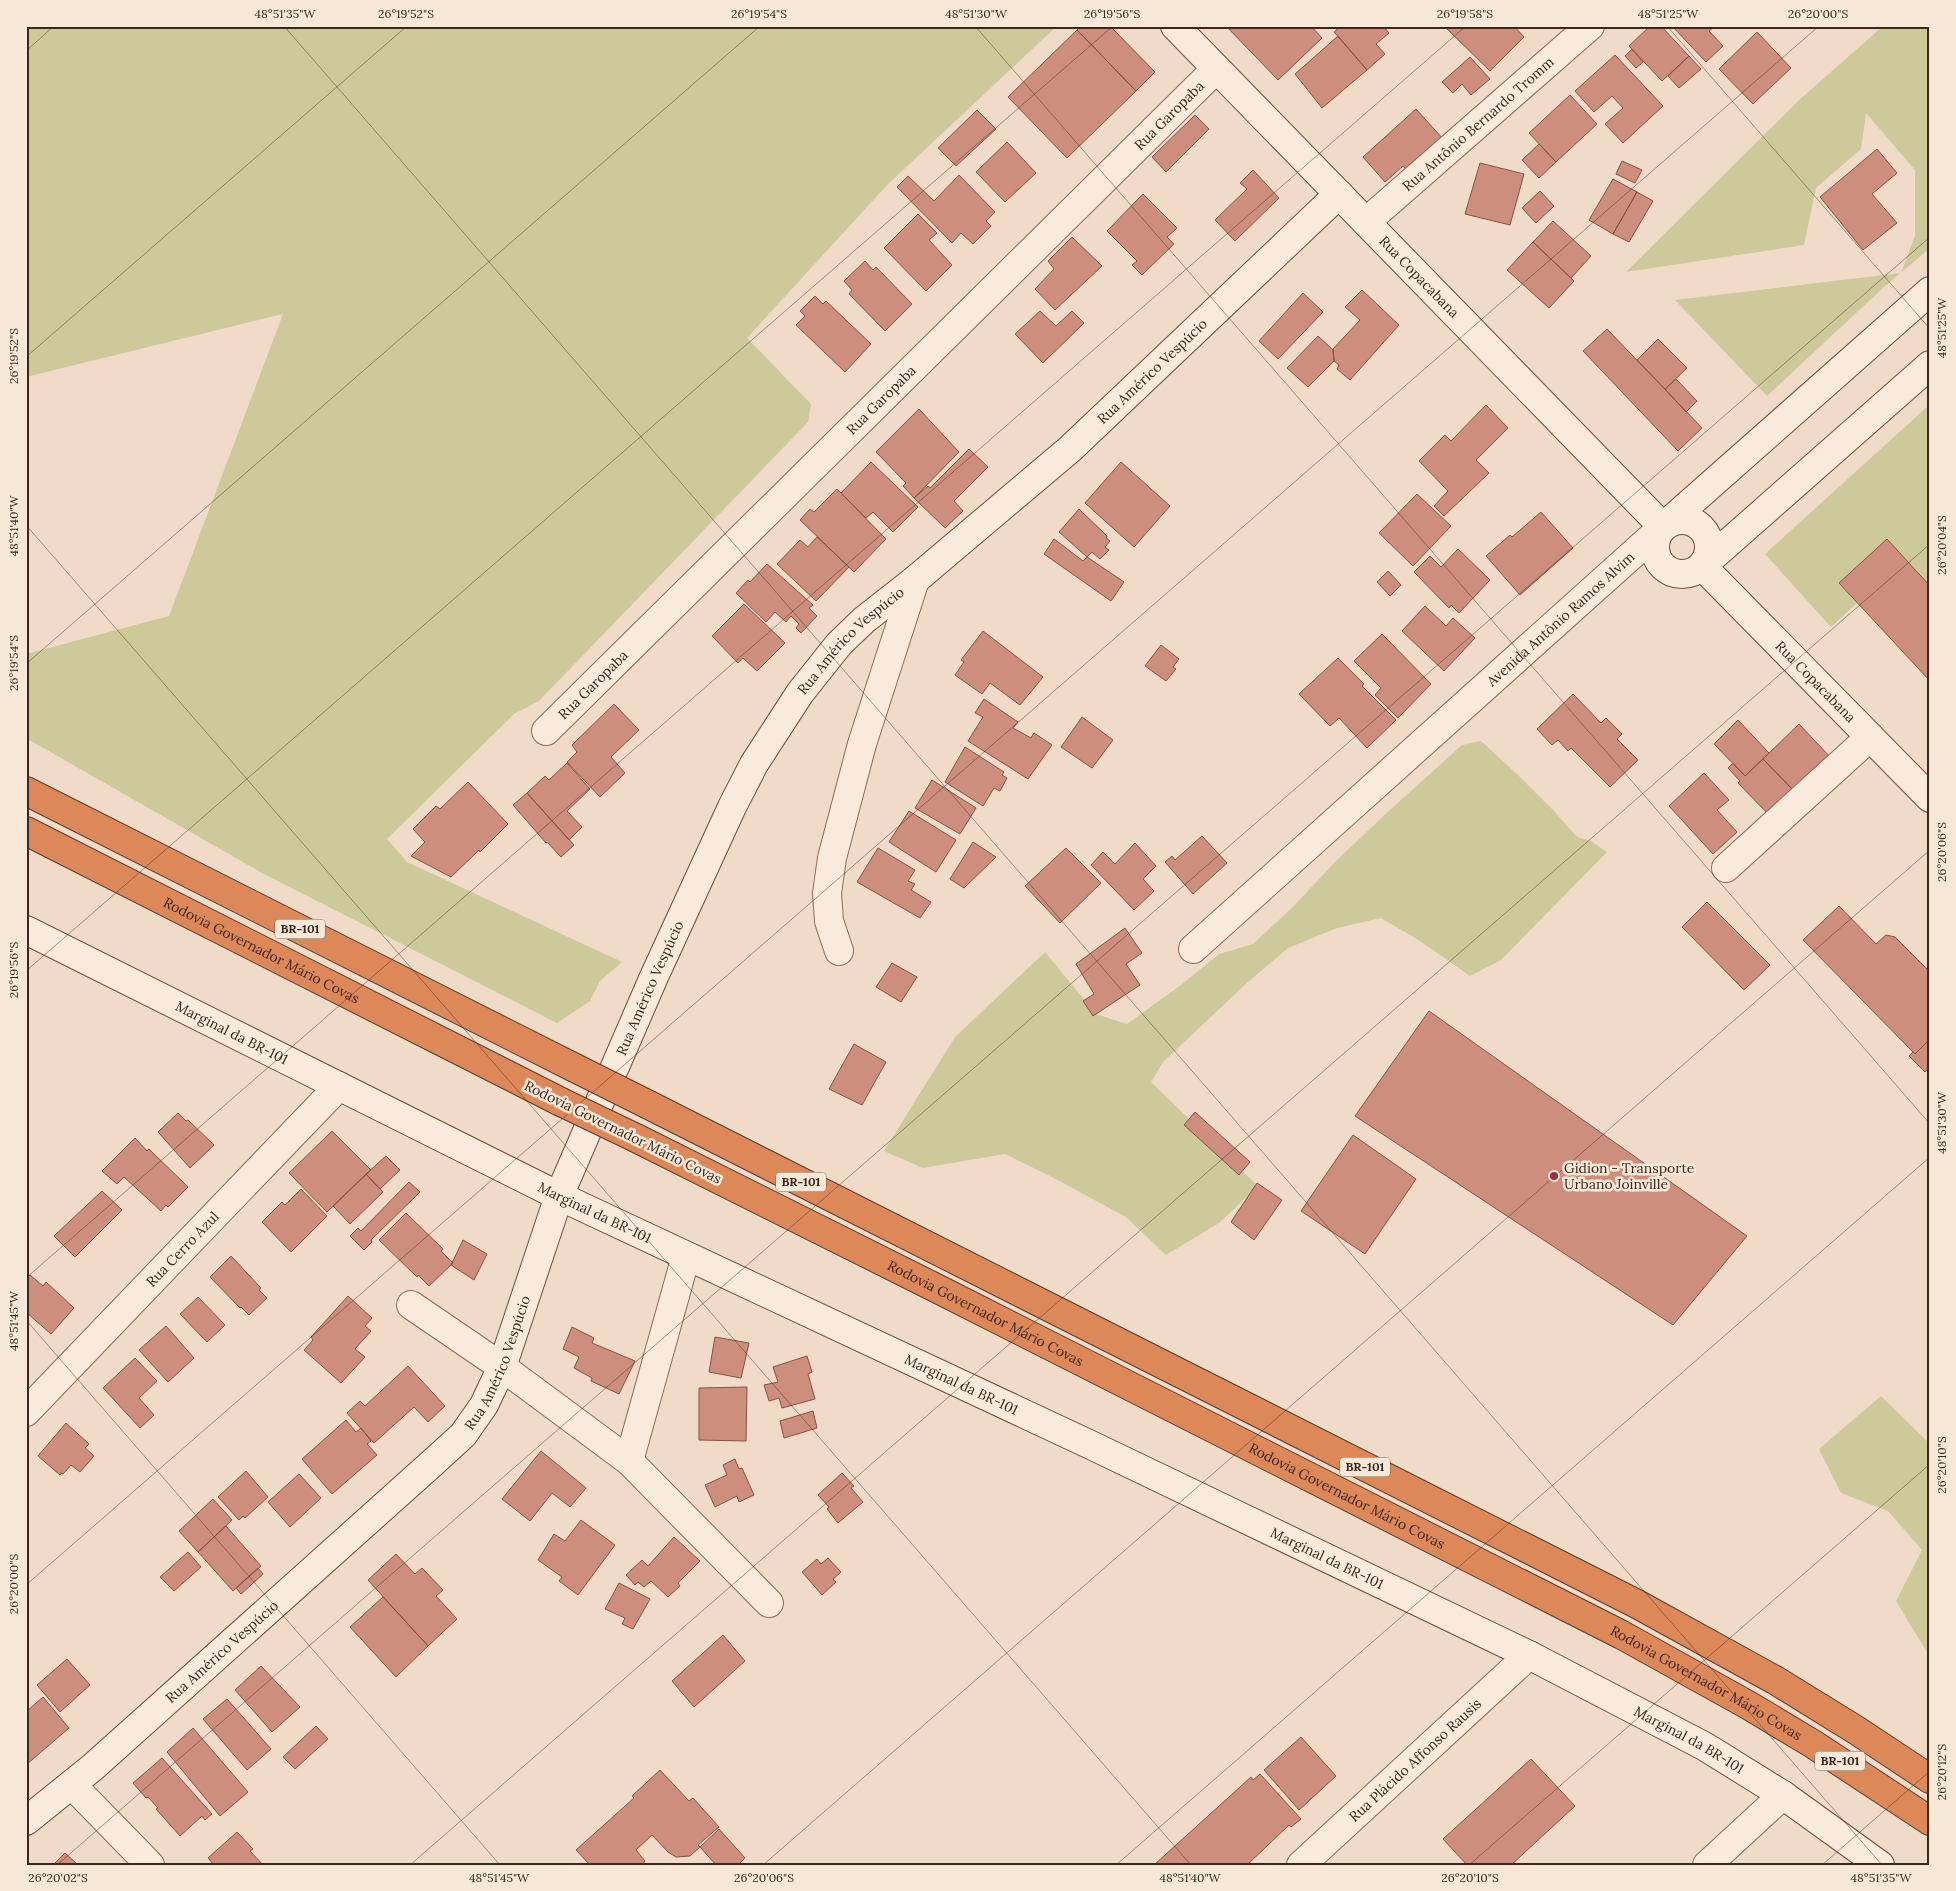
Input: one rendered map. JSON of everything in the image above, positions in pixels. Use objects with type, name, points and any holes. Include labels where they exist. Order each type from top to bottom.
[{"type":"highway","name":"BR-101","points":[[26,791],[1637,1604],[1775,1680],[1930,1779]]},
{"type":"highway","name":"Rodovia Governador Mário Covas","points":[[26,831],[1622,1635],[1781,1724],[1930,1821]]},
{"type":"street","name":"Rua Copacabana","points":[[1174,26],[1663,526]]},
{"type":"street","name":"Rua Antônio Bernardo Tromm","points":[[1366,222],[1590,26]]},
{"type":"street","name":"Rua Garopaba","points":[[546,731],[1216,69]]},
{"type":"street","name":"Rua Américo Vespúcio","points":[[26,1821],[72,1785],[463,1435],[484,1405],[502,1367],[559,1196],[653,979],[728,816],[754,764],[800,693],[839,644],[864,620],[915,580],[1070,449],[1339,194]]},
{"type":"street","name":"Avenida Antônio Ramos Alvim","points":[[1193,949],[1663,526],[1930,292]]},
{"type":"street","points":[[1702,566],[1708,558],[1710,549],[1709,539],[1705,530],[1690,520],[1680,519],[1671,521],[1663,526],[1655,542],[1655,551],[1663,566],[1678,574],[1687,574],[1695,571],[1702,566],[1930,365]]},
{"type":"street","name":"Rua Copacabana","points":[[1702,566],[1930,798]]},
{"type":"street","points":[[839,951],[829,921],[826,893],[832,858],[862,744],[915,580]]},
{"type":"street","points":[[1726,868],[1870,736]]},
{"type":"street","name":"Marginal da BR-101","points":[[26,930],[559,1196],[1094,1446],[1529,1655],[1704,1746],[1783,1795],[1880,1865]]},
{"type":"street","name":"Rua Cerro Azul","points":[[26,1412],[339,1086]]},
{"type":"street","points":[[629,1460],[686,1256]]},
{"type":"street","points":[[411,1305],[502,1367],[629,1460],[769,1603]]},
{"type":"street","name":"Rua Plácido Affonso Rausis","points":[[1301,1865],[1529,1655]]},
{"type":"street","points":[[72,1785],[150,1865]]},
{"type":"street","points":[[1706,1865],[1783,1795]]},
{"type":"shaded area","points":[[26,26],[1057,26],[888,184],[747,338],[811,404],[808,422],[539,701],[514,714],[387,839],[407,862],[622,962],[600,981],[590,1001],[557,1023],[262,873],[26,738],[26,654],[169,616],[283,314],[26,377]]},
{"type":"shaded area","points":[[1883,26],[1930,26],[1930,248],[1901,272],[1915,236],[1915,170],[1866,113],[1861,149],[1816,188],[1804,245],[1626,272],[1797,102]]},
{"type":"shaded area","points":[[1900,273],[1767,396],[1675,300]]},
{"type":"shaded area","points":[[1927,407],[1930,410],[1930,586],[1887,539],[1840,583],[1857,603],[1831,627],[1765,554]]},
{"type":"shaded area","points":[[1481,741],[1554,811],[1577,837],[1591,841],[1607,852],[1501,960],[1470,976],[1420,941],[1381,918],[1337,928],[1288,948],[1248,982],[1163,1062],[1151,1082],[1258,1186],[1219,1223],[1166,1255],[1126,1217],[1005,1154],[923,1168],[884,1151],[955,1037],[1045,952],[1096,1014],[1127,1024],[1181,985],[1219,954],[1253,944],[1292,908],[1336,861],[1462,745]]},
{"type":"shaded area","points":[[1881,1396],[1930,1444],[1930,1657],[1896,1601],[1922,1550],[1888,1511],[1841,1493],[1819,1449]]},
{"type":"building","points":[[1081,26],[1110,26],[1155,72],[1136,91],[1077,30]]},
{"type":"building","points":[[1226,26],[1311,26],[1322,38],[1278,80]]},
{"type":"building","points":[[1341,26],[1383,26],[1389,33],[1376,44],[1385,54],[1367,70],[1334,32]]},
{"type":"building","points":[[1444,26],[1514,26],[1524,37],[1490,71]]},
{"type":"building","points":[[1650,26],[1661,26],[1689,56],[1662,81],[1629,46]]},
{"type":"building","points":[[1672,26],[1715,26],[1709,31],[1723,46],[1706,62]]},
{"type":"building","points":[[1077,30],[1136,91],[1067,158],[1008,97]]},
{"type":"building","points":[[1757,32],[1791,68],[1753,104],[1719,69]]},
{"type":"building","points":[[1338,36],[1367,70],[1322,108],[1295,74]]},
{"type":"building","points":[[1632,49],[1643,62],[1636,68],[1625,56]]},
{"type":"building","points":[[1615,55],[1663,106],[1623,143],[1605,124],[1623,108],[1612,96],[1594,112],[1575,91]]},
{"type":"building","points":[[1689,56],[1701,69],[1679,88],[1668,76]]},
{"type":"building","points":[[1470,57],[1490,79],[1471,95],[1462,84],[1453,93],[1442,82]]},
{"type":"building","points":[[1570,95],[1597,124],[1556,162],[1529,133]]},
{"type":"building","points":[[1416,109],[1444,140],[1409,172],[1403,166],[1385,182],[1363,157]]},
{"type":"building","points":[[977,110],[996,129],[956,166],[938,148]]},
{"type":"building","points":[[1195,115],[1209,129],[1166,172],[1152,157]]},
{"type":"building","points":[[1007,142],[1036,173],[1005,202],[976,172]]},
{"type":"building","points":[[1539,144],[1556,162],[1539,178],[1522,160]]},
{"type":"building","points":[[1877,149],[1897,173],[1872,194],[1897,223],[1863,250],[1820,197]]},
{"type":"building","points":[[1622,161],[1642,170],[1635,183],[1616,174]]},
{"type":"building","points":[[1480,163],[1524,174],[1510,225],[1465,214]]},
{"type":"building","points":[[1253,170],[1279,198],[1235,241],[1215,220],[1247,189],[1240,183]]},
{"type":"building","points":[[959,175],[995,212],[986,221],[991,226],[973,244],[961,233],[952,243],[897,187],[908,176],[934,201]]},
{"type":"building","points":[[1613,179],[1637,192],[1613,234],[1589,220]]},
{"type":"building","points":[[1540,191],[1554,206],[1536,223],[1522,208]]},
{"type":"building","points":[[1637,192],[1653,201],[1629,242],[1613,234]]},
{"type":"building","points":[[1143,194],[1177,228],[1167,237],[1174,244],[1142,275],[1132,265],[1137,261],[1107,231]]},
{"type":"building","points":[[918,214],[937,233],[929,240],[952,265],[926,291],[884,248]]},
{"type":"building","points":[[1553,221],[1591,256],[1571,278],[1533,242]]},
{"type":"building","points":[[1072,237],[1102,266],[1055,310],[1035,289],[1054,269],[1048,261]]},
{"type":"building","points":[[1533,242],[1574,281],[1549,308],[1507,270]]},
{"type":"building","points":[[865,261],[873,270],[876,267],[912,304],[885,331],[849,294],[852,290],[844,281]]},
{"type":"building","points":[[1362,290],[1399,325],[1350,380],[1337,369],[1339,365],[1334,361],[1333,349],[1360,320],[1345,307]]},
{"type":"building","points":[[1303,293],[1323,312],[1278,359],[1259,341]]},
{"type":"building","points":[[815,296],[823,304],[826,301],[871,344],[845,372],[796,325],[805,316],[800,311]]},
{"type":"building","points":[[1040,311],[1056,326],[1072,311],[1084,323],[1043,363],[1015,334]]},
{"type":"building","points":[[1607,329],[1702,428],[1678,451],[1583,351]]},
{"type":"building","points":[[1318,336],[1333,350],[1334,361],[1308,387],[1287,368]]},
{"type":"building","points":[[1658,339],[1687,368],[1665,389],[1637,360]]},
{"type":"building","points":[[1676,379],[1697,401],[1686,412],[1665,389]]},
{"type":"building","points":[[1486,405],[1508,428],[1476,460],[1489,473],[1444,516],[1434,506],[1448,491],[1419,461],[1445,435],[1451,441]]},
{"type":"building","points":[[919,409],[959,452],[914,498],[903,486],[906,483],[876,452]]},
{"type":"building","points":[[969,449],[988,467],[954,501],[963,511],[945,528],[914,498],[928,486],[930,488]]},
{"type":"building","points":[[871,462],[918,507],[893,532],[873,512],[866,518],[841,493]]},
{"type":"building","points":[[1121,462],[1170,506],[1134,547],[1085,503]]},
{"type":"building","points":[[837,489],[886,539],[854,572],[800,520],[810,509],[814,512]]},
{"type":"building","points":[[1417,494],[1451,526],[1413,566],[1379,533]]},
{"type":"building","points":[[1079,509],[1110,541],[1105,547],[1109,550],[1100,559],[1092,552],[1087,557],[1059,532]]},
{"type":"building","points":[[1541,512],[1573,548],[1520,595],[1486,556]]},
{"type":"building","points":[[817,537],[849,567],[816,601],[777,564],[800,540],[808,547]]},
{"type":"building","points":[[1054,539],[1083,561],[1087,557],[1124,582],[1111,601],[1044,554]]},
{"type":"building","points":[[1887,539],[1930,586],[1930,681],[1839,583]]},
{"type":"building","points":[[1458,549],[1490,580],[1459,613],[1451,605],[1449,608],[1414,572],[1430,556],[1441,567]]},
{"type":"building","points":[[767,564],[813,605],[809,608],[817,616],[801,633],[796,628],[799,624],[791,616],[786,622],[775,612],[766,622],[736,593],[748,580],[750,582]]},
{"type":"building","points":[[1388,571],[1401,585],[1390,596],[1377,582]]},
{"type":"building","points":[[744,604],[785,643],[757,671],[743,658],[738,663],[712,636]]},
{"type":"building","points":[[1425,606],[1446,626],[1453,618],[1475,638],[1444,671],[1402,631]]},
{"type":"building","points":[[983,631],[1043,677],[1020,705],[990,683],[982,694],[955,675],[964,662],[961,660]]},
{"type":"building","points":[[1382,634],[1431,684],[1398,718],[1375,695],[1381,688],[1354,661]]},
{"type":"building","points":[[1161,645],[1179,659],[1173,667],[1176,669],[1166,681],[1145,666]]},
{"type":"building","points":[[1338,658],[1364,684],[1362,686],[1396,720],[1367,748],[1339,718],[1330,726],[1299,694]]},
{"type":"building","points":[[1573,694],[1601,723],[1606,718],[1622,734],[1617,739],[1638,760],[1610,787],[1571,748],[1568,751],[1558,740],[1552,745],[1537,729]]},
{"type":"building","points":[[984,699],[1018,722],[1013,728],[1031,738],[1034,733],[1052,745],[1028,779],[968,741],[983,717],[975,713]]},
{"type":"building","points":[[614,704],[639,730],[611,757],[625,773],[600,797],[567,762],[577,752],[572,745]]},
{"type":"building","points":[[1082,717],[1113,740],[1092,768],[1061,747]]},
{"type":"building","points":[[1738,720],[1769,753],[1745,776],[1714,744]]},
{"type":"building","points":[[1799,724],[1832,759],[1795,792],[1763,759]]},
{"type":"building","points":[[965,747],[1004,772],[1002,775],[1007,778],[1000,791],[994,788],[983,806],[945,782]]},
{"type":"building","points":[[1763,759],[1795,792],[1770,816],[1738,783],[1740,781],[1728,768],[1733,763],[1745,776]]},
{"type":"building","points":[[567,763],[590,789],[567,811],[582,827],[569,840],[527,793],[545,776],[549,780]]},
{"type":"building","points":[[1704,773],[1729,800],[1717,810],[1737,832],[1713,854],[1669,806]]},
{"type":"building","points":[[932,780],[976,808],[960,834],[915,808]]},
{"type":"building","points":[[468,782],[508,824],[451,877],[411,856],[425,842],[413,829],[436,806],[440,809]]},
{"type":"building","points":[[527,793],[574,845],[561,857],[546,843],[513,805]]},
{"type":"building","points":[[909,811],[956,840],[936,872],[889,842]]},
{"type":"building","points":[[1202,836],[1227,863],[1193,894],[1165,862],[1172,856],[1175,860]]},
{"type":"building","points":[[973,842],[996,857],[964,888],[950,879]]},
{"type":"building","points":[[1135,843],[1156,866],[1143,879],[1154,891],[1134,910],[1091,865],[1103,852],[1115,864]]},
{"type":"building","points":[[878,848],[915,870],[908,881],[915,884],[911,890],[931,902],[920,918],[857,882]]},
{"type":"building","points":[[1066,848],[1101,883],[1060,923],[1025,886]]},
{"type":"building","points":[[1707,902],[1770,965],[1744,990],[1682,927]]},
{"type":"building","points":[[1839,906],[1876,944],[1886,935],[1895,937],[1930,972],[1930,991],[1927,995],[1930,998],[1930,1039],[1915,1054],[1803,940]]},
{"type":"building","points":[[1125,928],[1142,953],[1126,964],[1140,985],[1093,1016],[1083,1001],[1094,994],[1076,964]]},
{"type":"building","points":[[892,963],[917,977],[901,1002],[876,987]]},
{"type":"building","name":"Gidion - Transporte Urbano Joinville","points":[[1429,1011],[1747,1236],[1673,1325],[1355,1116]]},
{"type":"building","points":[[1930,1039],[1930,1063],[1927,1066],[1929,1068],[1925,1072],[1909,1056],[1913,1052],[1915,1054]]},
{"type":"building","points":[[854,1044],[886,1062],[862,1105],[829,1089]]},
{"type":"building","points":[[1195,1112],[1250,1162],[1239,1175],[1184,1125]]},
{"type":"building","points":[[178,1113],[214,1145],[190,1168],[158,1132]]},
{"type":"building","points":[[332,1131],[371,1170],[327,1212],[289,1173]]},
{"type":"building","points":[[1353,1135],[1416,1179],[1365,1254],[1301,1211]]},
{"type":"building","points":[[135,1138],[188,1187],[168,1207],[166,1205],[161,1211],[124,1177],[117,1184],[102,1171]]},
{"type":"building","points":[[386,1156],[400,1170],[380,1189],[366,1174]]},
{"type":"building","points":[[366,1174],[383,1192],[350,1224],[333,1206]]},
{"type":"building","points":[[409,1182],[420,1192],[371,1240],[372,1242],[364,1250],[350,1236],[358,1228],[361,1231]]},
{"type":"building","points":[[1257,1183],[1282,1200],[1254,1240],[1231,1222]]},
{"type":"building","points":[[301,1189],[327,1216],[291,1252],[262,1222],[282,1202],[285,1205]]},
{"type":"building","points":[[102,1191],[122,1210],[75,1257],[54,1236]]},
{"type":"building","points":[[406,1213],[443,1249],[441,1251],[453,1263],[429,1286],[418,1275],[417,1277],[379,1240]]},
{"type":"building","points":[[463,1240],[487,1254],[474,1280],[451,1265]]},
{"type":"building","points":[[231,1256],[261,1288],[259,1290],[267,1298],[249,1315],[210,1277]]},
{"type":"building","points":[[30,1275],[43,1286],[46,1282],[74,1308],[51,1334],[26,1312],[26,1279]]},
{"type":"building","points":[[348,1296],[372,1318],[365,1326],[371,1331],[355,1349],[365,1357],[341,1383],[304,1350],[313,1340],[311,1337]]},
{"type":"building","points":[[198,1297],[225,1325],[207,1342],[180,1314]]},
{"type":"building","points":[[166,1326],[194,1358],[168,1382],[139,1350]]},
{"type":"building","points":[[572,1327],[594,1338],[592,1343],[635,1361],[619,1394],[591,1381],[592,1378],[574,1368],[579,1357],[563,1349]]},
{"type":"building","points":[[715,1337],[749,1343],[741,1378],[709,1372]]},
{"type":"building","points":[[807,1356],[812,1372],[808,1374],[815,1399],[782,1408],[779,1398],[769,1401],[764,1385],[778,1382],[773,1367]]},
{"type":"building","points":[[135,1358],[157,1381],[139,1398],[154,1415],[140,1428],[103,1388]]},
{"type":"building","points":[[408,1366],[445,1406],[428,1422],[414,1407],[374,1443],[347,1413],[360,1401],[365,1406]]},
{"type":"building","points":[[747,1387],[746,1441],[699,1440],[699,1388]]},
{"type":"building","points":[[813,1411],[817,1428],[784,1438],[780,1421]]},
{"type":"building","points":[[346,1420],[356,1432],[361,1428],[371,1441],[367,1444],[377,1455],[332,1494],[302,1459]]},
{"type":"building","points":[[66,1423],[89,1444],[85,1448],[94,1456],[80,1472],[71,1465],[60,1475],[38,1456]]},
{"type":"building","points":[[541,1451],[586,1488],[570,1507],[552,1493],[530,1521],[502,1499]]},
{"type":"building","points":[[735,1459],[739,1469],[742,1468],[754,1495],[739,1502],[737,1496],[715,1507],[705,1485],[727,1475],[723,1465]]},
{"type":"building","points":[[246,1471],[268,1497],[245,1518],[243,1516],[239,1520],[218,1497]]},
{"type":"building","points":[[842,1473],[854,1486],[851,1488],[863,1502],[838,1523],[827,1509],[829,1507],[818,1495]]},
{"type":"building","points":[[299,1474],[321,1498],[290,1527],[268,1502]]},
{"type":"building","points":[[213,1499],[232,1520],[198,1552],[179,1531]]},
{"type":"building","points":[[581,1520],[615,1545],[578,1595],[559,1581],[562,1577],[538,1560],[554,1534],[565,1541]]},
{"type":"building","points":[[226,1526],[261,1566],[233,1591],[198,1552]]},
{"type":"building","points":[[674,1537],[700,1561],[678,1583],[680,1586],[668,1597],[651,1581],[644,1587],[638,1582],[635,1585],[626,1575],[642,1560],[648,1566]]},
{"type":"building","points":[[188,1552],[201,1567],[174,1591],[160,1577]]},
{"type":"building","points":[[396,1554],[415,1574],[422,1568],[443,1590],[436,1596],[457,1619],[428,1646],[368,1580]]},
{"type":"building","points":[[828,1558],[841,1572],[833,1579],[836,1582],[822,1595],[802,1572],[817,1559],[821,1564]]},
{"type":"building","points":[[258,1568],[263,1574],[241,1594],[236,1588]]},
{"type":"building","points":[[619,1583],[650,1599],[633,1629],[622,1624],[625,1618],[605,1609]]},
{"type":"building","points":[[383,1597],[428,1646],[396,1677],[350,1627]]},
{"type":"building","points":[[723,1635],[745,1661],[694,1707],[672,1681]]},
{"type":"building","points":[[67,1659],[90,1685],[60,1712],[37,1685]]},
{"type":"building","points":[[261,1666],[300,1707],[272,1732],[235,1690]]},
{"type":"building","points":[[43,1697],[69,1728],[26,1765],[26,1712]]},
{"type":"building","points":[[227,1699],[271,1749],[247,1770],[203,1719]]},
{"type":"building","points":[[316,1726],[328,1739],[295,1769],[283,1757]]},
{"type":"building","points":[[193,1728],[248,1792],[220,1816],[167,1752]]},
{"type":"building","points":[[1301,1737],[1336,1776],[1299,1810],[1264,1770]]},
{"type":"building","points":[[162,1758],[212,1814],[205,1820],[202,1816],[180,1836],[156,1809],[158,1808],[133,1783]]},
{"type":"building","points":[[1531,1759],[1575,1806],[1511,1865],[1467,1865],[1443,1839]]},
{"type":"building","points":[[660,1770],[689,1801],[693,1798],[719,1827],[698,1845],[700,1847],[690,1856],[676,1857],[668,1852],[652,1835],[636,1850],[645,1861],[642,1865],[590,1865],[576,1850],[634,1798],[632,1796]]},
{"type":"building","points":[[1260,1774],[1301,1819],[1291,1827],[1289,1825],[1247,1865],[1154,1865],[1251,1777],[1253,1780]]},
{"type":"building","points":[[719,1829],[745,1858],[738,1865],[716,1865],[700,1847]]},
{"type":"building","points":[[237,1832],[253,1849],[250,1851],[263,1865],[214,1865],[208,1858]]},
{"type":"building","points":[[65,1853],[78,1865],[53,1865]]},
{"type":"place","name":"Gidion - Transporte Urbano Joinville","points":[[1554,1176]]}]
